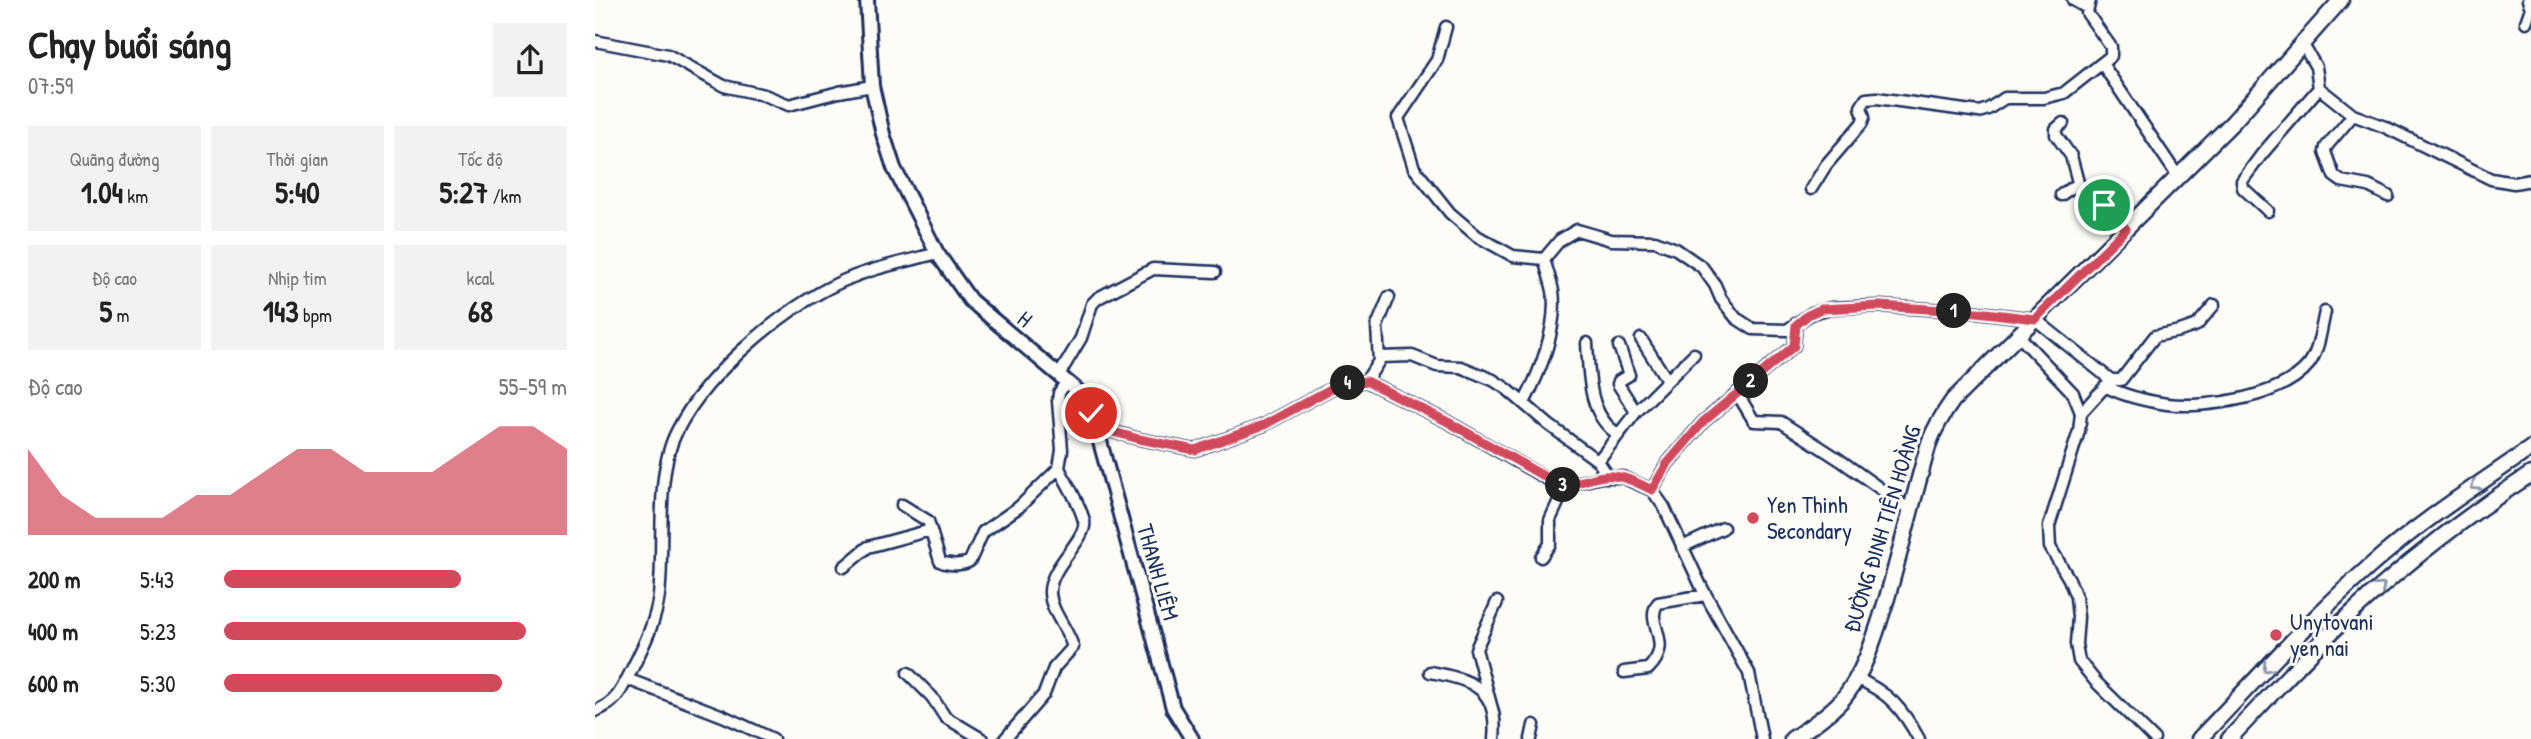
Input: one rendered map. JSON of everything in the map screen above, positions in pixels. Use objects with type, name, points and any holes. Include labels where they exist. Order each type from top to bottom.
[{"type":"main road","name":"ĐƯỜNG ĐINH TIÊN HOÀNG","points":[[1792,739],[1826,715],[1842,699],[1856,678],[1877,631],[1934,428],[1943,413],[2233,122],[2340,0]]},
{"type":"main road","points":[[2199,739],[2370,566],[2465,493],[2531,448]]},
{"type":"main road","points":[[2229,739],[2311,652],[2407,564],[2480,508],[2531,474]]},
{"type":"main road","points":[[2297,638],[2311,652]]},
{"type":"street","name":"H","points":[[867,0],[872,86],[883,134],[894,168],[937,253],[970,300],[1079,392],[1091,413]]},
{"type":"street","points":[[1811,189],[1826,165],[1862,123],[1864,117],[1860,107],[1865,99],[1877,98],[1983,111],[2005,98],[2056,96],[2103,65],[2111,56],[2111,47],[2093,22],[2088,4],[2073,0]]},
{"type":"street","points":[[2526,22],[2531,8],[2528,0]]},
{"type":"street","points":[[1446,27],[1437,60],[1398,118],[1414,168],[1450,213],[1477,236],[1513,256],[1544,259]]},
{"type":"street","points":[[595,41],[668,55],[724,86],[756,93],[789,105],[872,86]]},
{"type":"street","points":[[2302,43],[2316,67],[2319,88],[2353,115],[2385,127],[2491,179],[2514,183],[2531,180]]},
{"type":"street","points":[[2103,65],[2179,178]]},
{"type":"street","points":[[2268,211],[2243,188],[2242,181],[2319,88]]},
{"type":"street","points":[[2353,115],[2326,148],[2334,176],[2341,181],[2368,186],[2388,196]]},
{"type":"street","points":[[2063,123],[2056,129],[2056,135],[2071,156],[2079,186],[2108,209],[2126,229]]},
{"type":"street","points":[[2061,195],[2079,186]]},
{"type":"street","points":[[1544,259],[1560,240],[1577,230],[1611,240],[1655,241],[1676,249],[1702,267],[1736,318],[1753,329],[1779,331],[1796,325],[1821,309],[1879,306],[1977,312],[2035,319],[2120,394],[2167,404],[2193,405],[2259,394],[2277,387],[2307,366],[2312,359],[2325,312]]},
{"type":"street","points":[[595,711],[620,696],[649,634],[659,596],[665,469],[675,433],[700,393],[756,338],[832,286],[856,276],[937,253]]},
{"type":"street","points":[[1524,403],[1545,353],[1552,316],[1553,293],[1544,259]]},
{"type":"street","points":[[1005,739],[1044,694],[1054,668],[1073,647],[1052,603],[1050,590],[1055,570],[1084,531],[1084,520],[1059,468],[1062,450],[1058,401],[1063,378],[1081,338],[1092,304],[1098,298],[1153,269],[1215,272]]},
{"type":"street","points":[[1366,381],[1380,357],[1377,326],[1389,297]]},
{"type":"street","points":[[2081,413],[2108,383],[2121,380],[2155,336],[2197,325],[2214,305]]},
{"type":"street","points":[[1652,490],[1667,464],[1703,422],[1794,346],[1796,325]]},
{"type":"street","points":[[2018,336],[2073,393],[2081,413],[2079,431],[2049,526],[2050,547],[2076,597],[2076,644],[2079,661],[2109,696],[2154,739]]},
{"type":"street","points":[[1641,339],[1667,380]]},
{"type":"street","points":[[1587,343],[1590,378],[1597,411],[1602,422],[1618,434]]},
{"type":"street","points":[[1619,346],[1629,375],[1618,384],[1636,412]]},
{"type":"street","points":[[1598,461],[1636,412],[1694,354]]},
{"type":"street","points":[[1380,357],[1412,356],[1437,366],[1461,367],[1474,371],[1507,389],[1549,425],[1598,461],[1608,476]]},
{"type":"street","points":[[1095,427],[1162,445],[1195,450],[1264,425],[1336,386],[1366,381],[1448,422],[1554,482],[1566,485],[1608,476],[1622,477],[1652,490],[1664,507],[1705,595],[1749,673],[1762,739]]},
{"type":"street","points":[[1737,393],[1754,421],[1781,422],[1823,448],[1910,510]]},
{"type":"street","name":"THANH LIÊM","points":[[1091,413],[1174,708],[1192,739]]},
{"type":"street","points":[[902,505],[926,519],[932,530],[940,561],[965,564],[972,558],[983,532],[1019,507],[1059,468]]},
{"type":"street","points":[[1541,556],[1549,544],[1550,520],[1566,485]]},
{"type":"street","points":[[1682,547],[1723,528]]},
{"type":"street","points":[[844,568],[868,547],[932,530]]},
{"type":"street","points":[[1624,672],[1648,669],[1656,660],[1661,640],[1654,616],[1654,607],[1658,603],[1705,595]]},
{"type":"street","points":[[1494,739],[1495,721],[1476,649],[1497,602]]},
{"type":"street","points":[[1430,672],[1471,682],[1484,692],[1491,705]]},
{"type":"street","points":[[908,673],[932,697],[945,717],[982,739]]},
{"type":"street","points":[[1856,678],[1894,702],[1908,718],[1919,739]]},
{"type":"street","points":[[627,679],[723,716],[773,739]]},
{"type":"street","points":[[1531,739],[1534,725]]},
{"type":"place","name":"Yen Thinh Secondary","points":[[1753,518]]},
{"type":"place","name":"Unytovani yen nai","points":[[2276,635]]},
{"type":"route","points":[[1091,413],[1095,427],[1195,450],[1264,425],[1336,386],[1366,381],[1448,422],[1554,482],[1566,485],[1615,476],[1652,490],[1667,464],[1703,422],[1788,353],[1796,340],[1796,325],[1808,315],[1831,307],[1879,306],[1977,312],[2035,319],[2126,229],[2104,205]]}]
